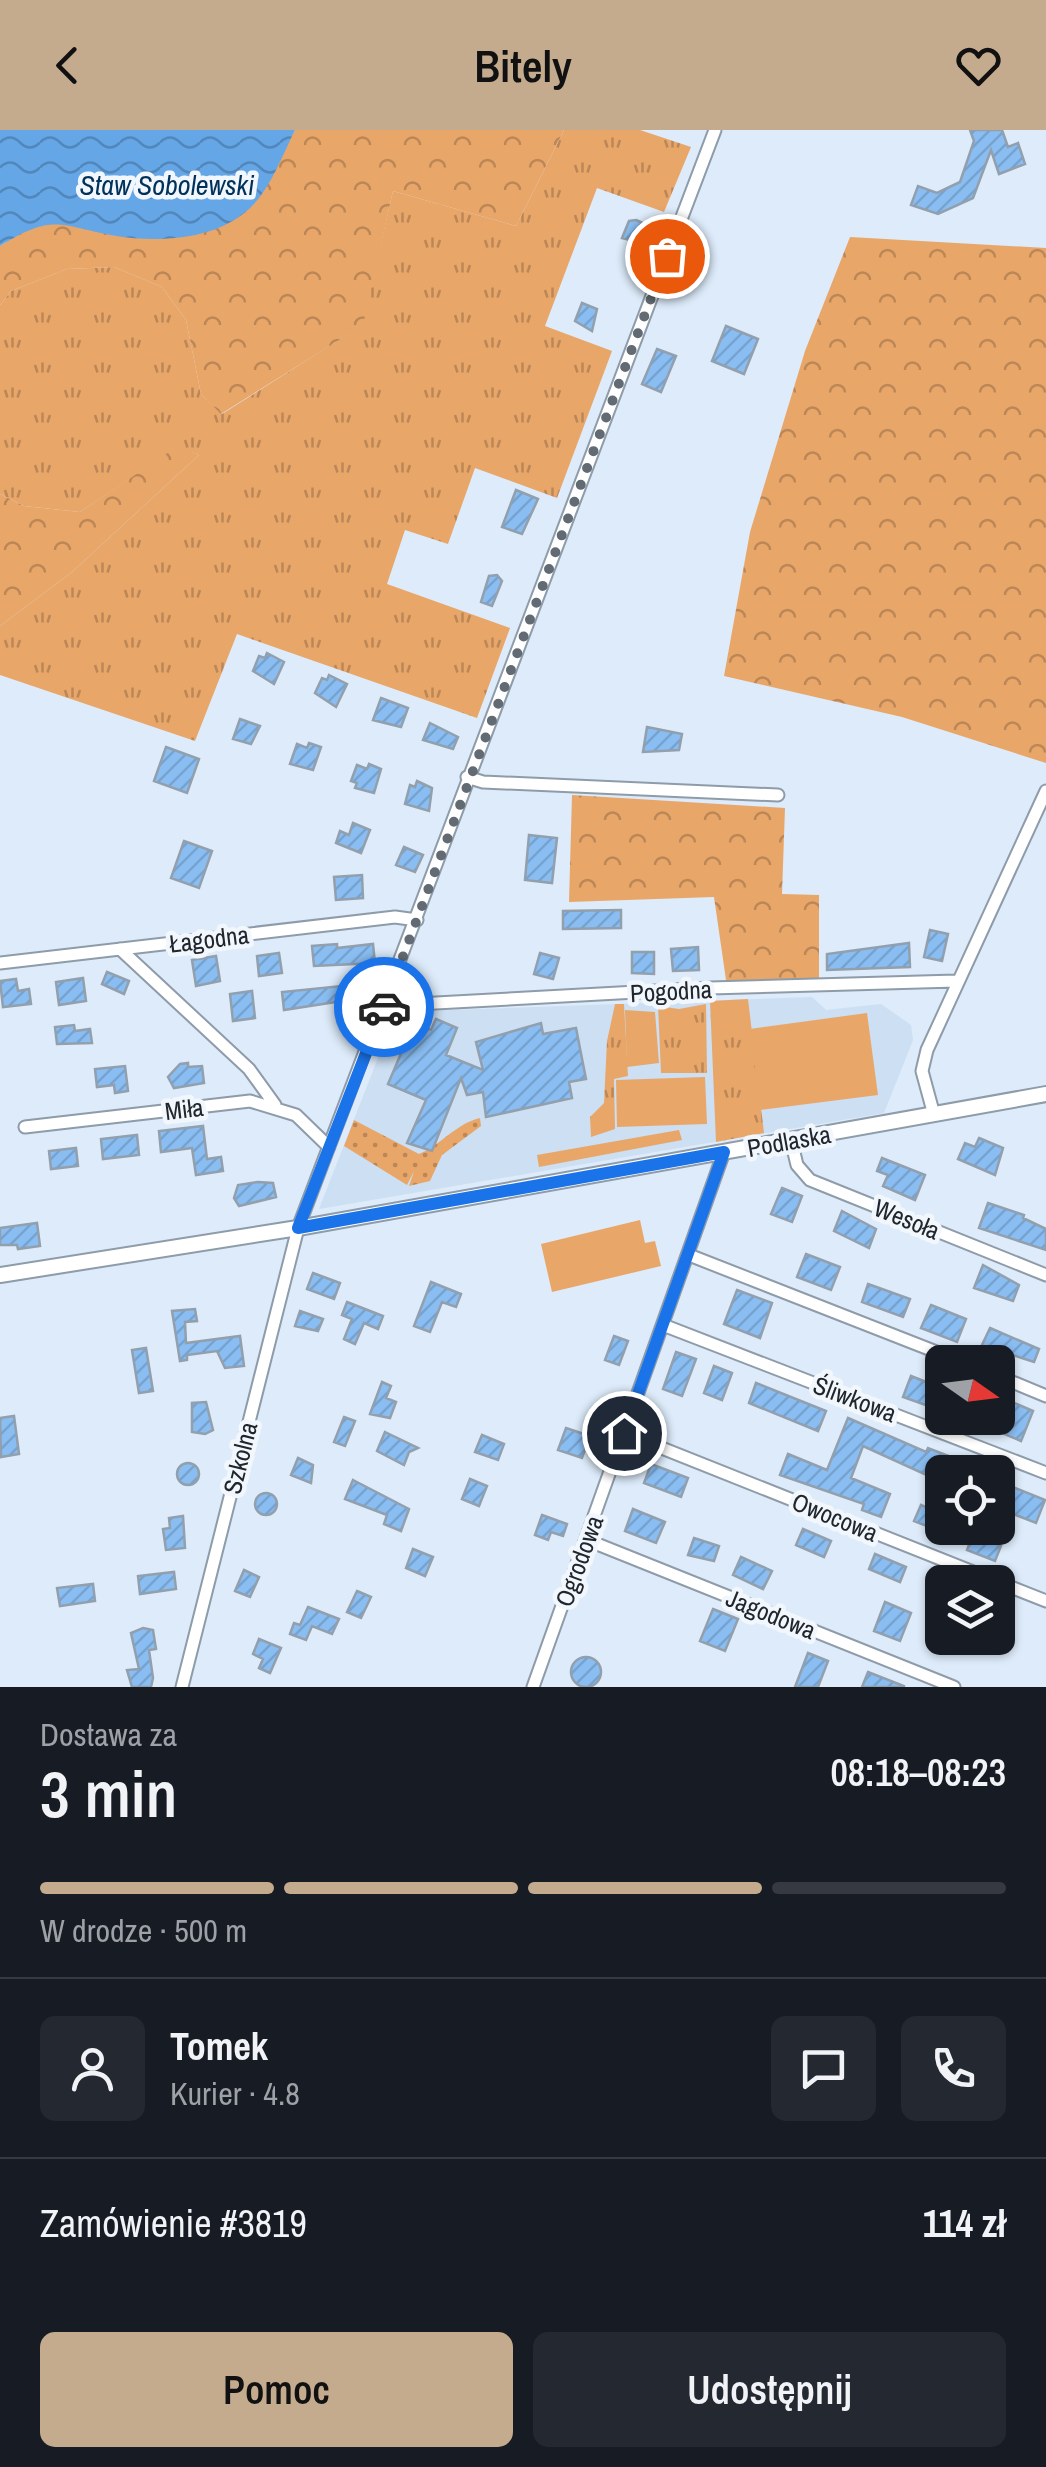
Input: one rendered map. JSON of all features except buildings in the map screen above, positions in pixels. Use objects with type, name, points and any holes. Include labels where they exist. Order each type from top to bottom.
[{"type":"street","name":"Szkolna","points":[[182,1687],[298,1228],[715,130]]},
{"type":"street","points":[[468,777],[482,782],[778,795]]},
{"type":"street","points":[[934,1114],[922,1071],[956,981],[1046,791]]},
{"type":"street","name":"Łagodna","points":[[0,963],[395,917],[417,920]]},
{"type":"street","points":[[120,949],[249,1069],[275,1105],[296,1115],[328,1147]]},
{"type":"street","name":"Pogodna","points":[[386,1000],[399,1005],[710,988],[956,981]]},
{"type":"street","name":"Podlaska","points":[[0,1275],[298,1228],[1046,1094]]},
{"type":"street","name":"Miła","points":[[25,1127],[250,1101],[275,1105]]},
{"type":"street","name":"Wesoła","points":[[791,1140],[797,1165],[810,1180],[1046,1275]]},
{"type":"street","name":"Ogrodowa","points":[[536,1686],[724,1152]]},
{"type":"street","points":[[689,1255],[925,1347]]},
{"type":"street","name":"Śliwkowa","points":[[664,1326],[1046,1473]]},
{"type":"street","points":[[1015,1383],[1046,1396]]},
{"type":"street","name":"Owocowa","points":[[624,1433],[1046,1601]]},
{"type":"street","name":"Jagodowa","points":[[588,1540],[954,1687]]},
{"type":"shaded area","points":[[812,997],[826,1010],[881,1004],[911,1025],[913,1040],[884,1113],[319,1209],[396,1012]]},
{"type":"green space","points":[[295,130],[564,130],[516,226],[393,191],[363,325],[221,414],[201,394],[186,320],[162,287],[114,267],[67,269],[11,291],[0,305],[0,246],[27,229],[62,221],[116,236],[253,205]]},
{"type":"green space","points":[[564,130],[640,130],[691,147],[664,212],[597,188],[545,326],[612,351],[557,498],[475,468],[448,544],[405,530],[387,584],[510,628],[477,718],[237,634],[195,741],[0,675],[0,626],[72,572],[199,455],[178,447],[80,512],[24,506],[0,494],[0,305],[11,291],[67,269],[114,267],[162,287],[186,320],[201,394],[222,414],[362,325],[393,191],[516,226]]},
{"type":"green space","points":[[850,237],[1046,248],[1046,763],[902,717],[724,676],[750,532],[805,351]]},
{"type":"green space","points":[[178,446],[199,455],[72,572],[0,626],[0,494],[24,506],[80,512]]},
{"type":"green space","points":[[572,795],[785,808],[782,894],[819,895],[819,980],[726,980],[714,897],[569,902]]},
{"type":"green space","points":[[748,999],[764,1133],[716,1142],[710,1001]]},
{"type":"green space","points":[[615,1004],[624,1004],[628,1076],[614,1079],[615,1129],[591,1137],[590,1117],[604,1103],[607,1041]]},
{"type":"green space","points":[[706,1004],[707,1073],[661,1073],[658,1006],[679,1009]]},
{"type":"green space","points":[[625,1010],[655,1012],[659,1063],[627,1067]]},
{"type":"green space","points":[[867,1013],[878,1095],[760,1110],[750,1029]]},
{"type":"green space","points":[[705,1077],[707,1124],[617,1127],[616,1080]]},
{"type":"green space","points":[[480,1118],[481,1126],[442,1155],[430,1181],[409,1186],[414,1171],[407,1185],[344,1146],[354,1120],[419,1154]]},
{"type":"green space","points":[[679,1130],[682,1140],[539,1167],[537,1155]]},
{"type":"green space","points":[[640,1220],[645,1243],[655,1241],[661,1266],[552,1292],[541,1244]]},
{"type":"water","name":"Staw Sobolewski","points":[[0,130],[295,130],[260,196],[225,225],[189,236],[151,239],[46,225],[0,246]]},
{"type":"way so far","points":[[384,1007],[667,256]]},
{"type":"route","points":[[384,1007],[298,1228],[724,1152],[624,1433]]}]
